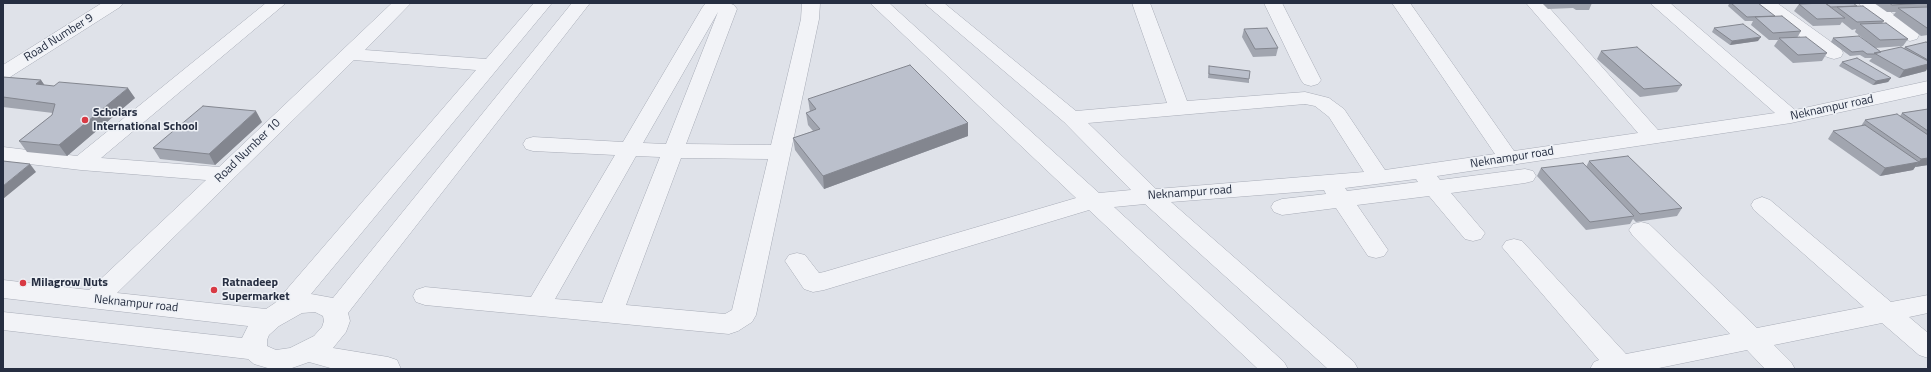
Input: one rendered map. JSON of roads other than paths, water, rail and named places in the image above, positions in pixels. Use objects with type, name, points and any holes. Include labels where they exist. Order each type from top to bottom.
[{"type":"street","name":"Road Number 9","points":[[3,73],[114,3]]},
{"type":"street","points":[[81,163],[277,3]]},
{"type":"street","name":"Road Number 10","points":[[94,300],[402,3]]},
{"type":"street","points":[[255,350],[254,340],[259,329],[277,314],[543,3]]},
{"type":"street","points":[[335,312],[581,3]]},
{"type":"street","points":[[425,296],[729,324],[743,315],[810,19],[811,3]]},
{"type":"street","points":[[879,3],[1275,369]]},
{"type":"street","points":[[933,3],[1071,118],[1150,196],[1346,369]]},
{"type":"street","points":[[1141,3],[1179,108]]},
{"type":"street","points":[[1273,3],[1311,80]]},
{"type":"street","points":[[1401,3],[1508,158]]},
{"type":"street","points":[[1535,3],[1654,137]]},
{"type":"street","points":[[1659,3],[1791,117]]},
{"type":"street","points":[[1766,3],[1834,53]]},
{"type":"street","points":[[1867,3],[1910,35]]},
{"type":"street","points":[[538,306],[711,8],[720,6],[728,9],[611,314]]},
{"type":"street","points":[[348,54],[491,64]]},
{"type":"street","name":"Neknampur road","points":[[797,262],[813,283],[824,282],[1092,201],[1150,196],[1336,191],[1379,178],[1428,180],[1508,158],[1791,117],[1928,87]]},
{"type":"street","points":[[1071,118],[1305,98],[1322,102],[1337,113],[1379,178]]},
{"type":"street","points":[[533,144],[673,151],[780,152]]},
{"type":"street","points":[[3,154],[81,163],[224,174]]},
{"type":"street","points":[[1282,207],[1336,191],[1428,180],[1525,176]]},
{"type":"street","points":[[1428,180],[1473,233]]},
{"type":"street","points":[[1336,191],[1376,250]]},
{"type":"street","points":[[1762,205],[1928,348]]},
{"type":"street","points":[[1641,230],[1782,369]]},
{"type":"street","points":[[1514,247],[1615,368],[1928,304]]},
{"type":"street","name":"Neknampur road","points":[[3,289],[94,300],[277,314]]},
{"type":"street","points":[[3,321],[255,350],[263,357],[276,360],[292,358],[308,352],[323,343],[333,332],[337,321],[335,312],[327,306],[315,303],[300,304],[277,314]]},
{"type":"street","points":[[308,352],[335,359],[388,367],[388,369]]},
{"type":"place","name":"Scholars International School","points":[[85,120]]},
{"type":"place","name":"Milagrow Nuts","points":[[23,283]]},
{"type":"place","name":"Ratnadeep Supermarket","points":[[214,290]]}]
